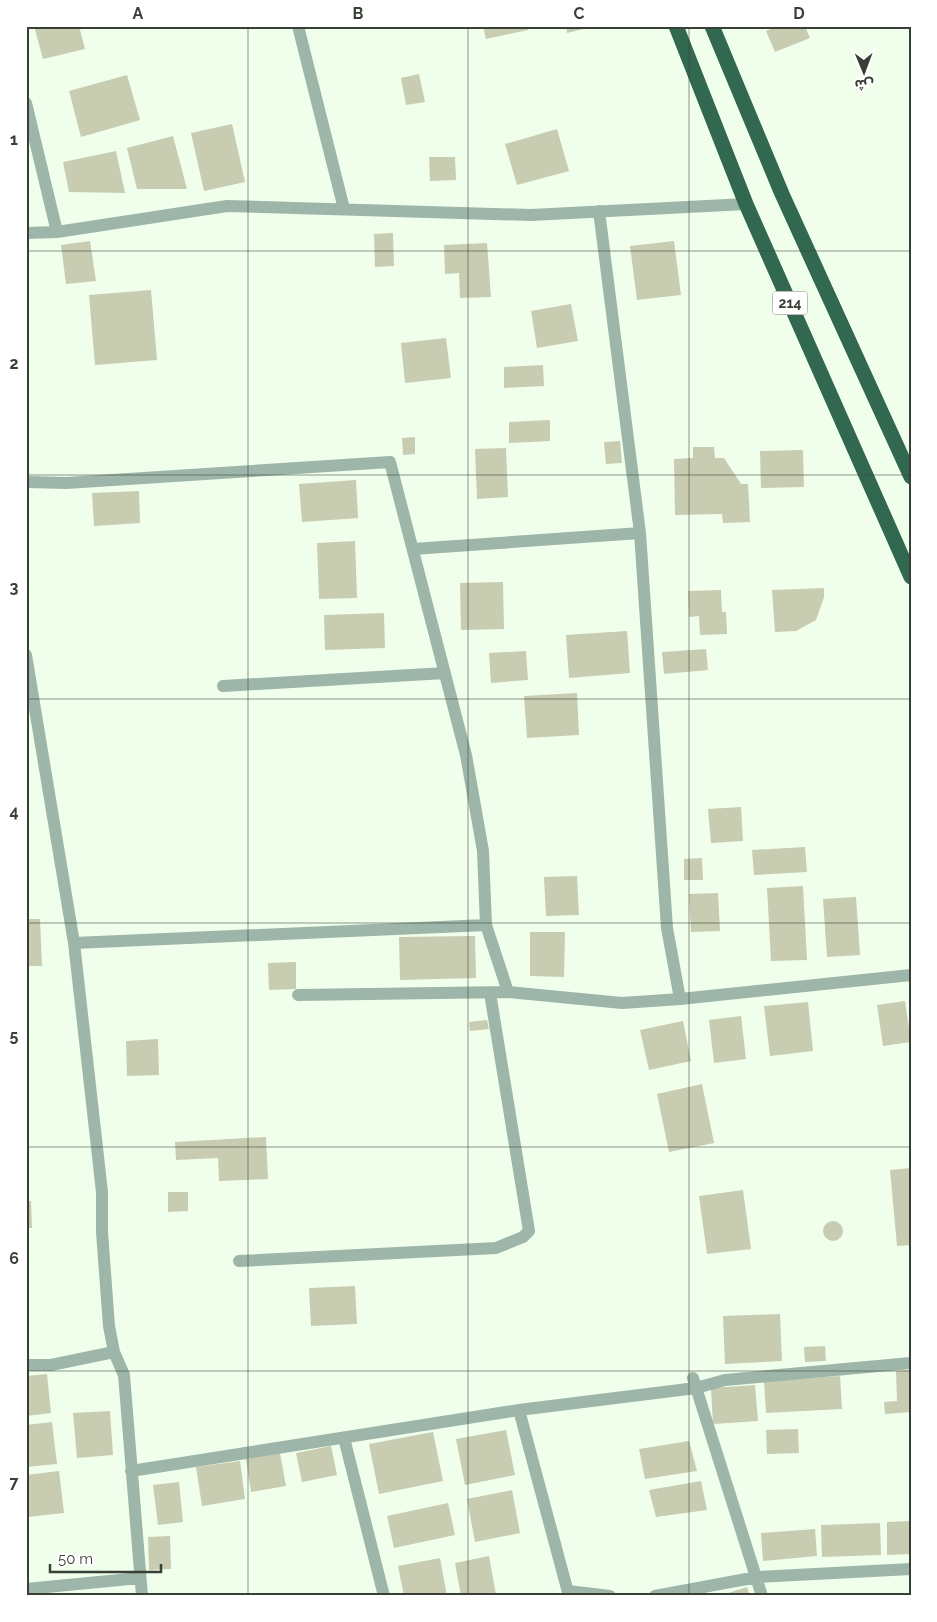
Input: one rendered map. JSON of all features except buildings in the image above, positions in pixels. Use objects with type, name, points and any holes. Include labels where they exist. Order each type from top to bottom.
[{"type":"highway","name":"214","points":[[676,26],[746,204],[911,577]]},
{"type":"highway","name":"214","points":[[712,26],[782,194],[911,477]]},
{"type":"street","points":[[298,26],[344,209]]},
{"type":"street","points":[[26,103],[57,232]]},
{"type":"street","points":[[26,233],[57,232],[227,206],[531,215],[746,204]]},
{"type":"street","points":[[599,211],[640,533],[667,928],[680,999]]},
{"type":"street","points":[[26,482],[66,483],[390,462],[466,755],[483,851],[486,925],[508,992]]},
{"type":"street","points":[[413,549],[640,533]]},
{"type":"street","points":[[26,655],[74,943],[102,1192],[109,1326],[114,1352],[124,1375],[142,1596]]},
{"type":"street","points":[[223,686],[445,673]]},
{"type":"street","points":[[74,943],[486,925]]},
{"type":"street","points":[[298,995],[508,992],[622,1003],[680,999],[911,975]]},
{"type":"street","points":[[239,1262],[496,1248],[524,1237],[529,1231],[490,993]]},
{"type":"street","points":[[26,1365],[51,1365],[114,1352]]},
{"type":"street","points":[[131,1471],[694,1383],[911,1364]]},
{"type":"street","points":[[694,1383],[762,1596]]},
{"type":"street","points":[[519,1410],[569,1594],[610,1596]]},
{"type":"street","points":[[344,1438],[384,1596]]},
{"type":"street","points":[[655,1596],[757,1577],[911,1568]]},
{"type":"street","points":[[26,1589],[140,1578]]}]
